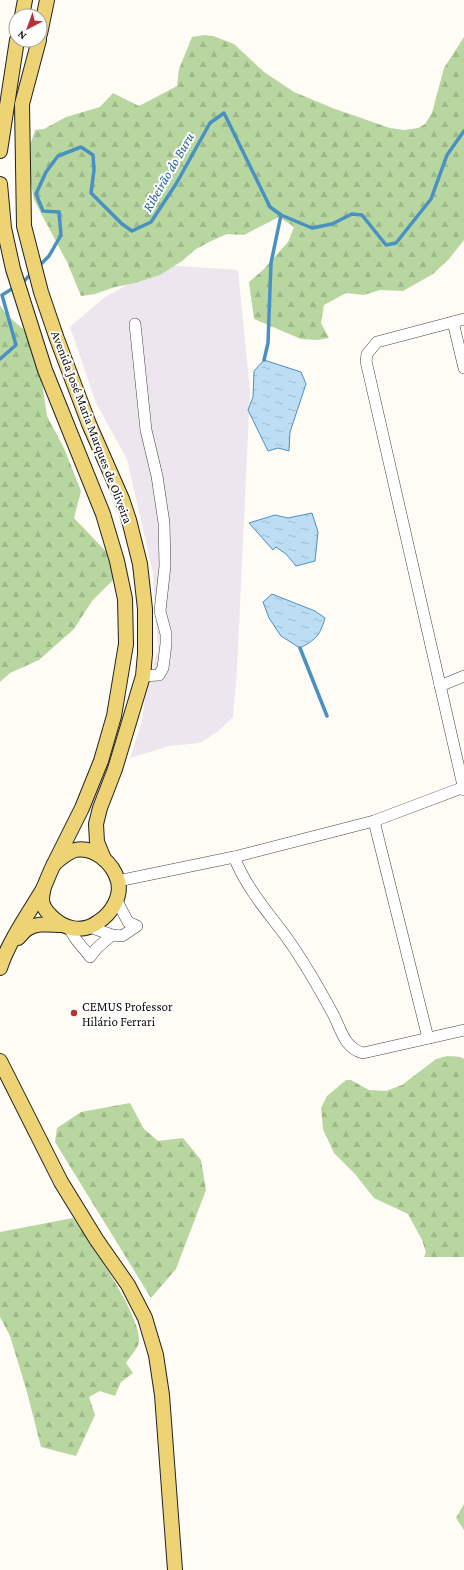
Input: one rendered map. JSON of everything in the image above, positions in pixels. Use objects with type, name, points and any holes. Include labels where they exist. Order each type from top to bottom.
[{"type":"main road","points":[[0,151],[16,48]]},
{"type":"main road","name":"Avenida José Maria Marques de Oliveira","points":[[37,48],[22,104],[24,226],[41,292],[72,379],[122,499],[135,542],[146,609],[146,646],[143,676],[115,769],[97,816],[96,837],[104,859]]},
{"type":"main road","name":"Avenida José Maria Marques de Oliveira","points":[[0,184],[4,228],[16,278],[45,370],[104,514],[125,599],[126,644],[114,716],[101,761],[82,808],[54,864]]},
{"type":"main road","points":[[0,968],[12,941],[44,887],[54,864],[75,850],[89,850],[104,859],[114,873],[118,882],[118,892],[109,913],[98,923],[90,927],[78,929],[42,924],[33,926],[12,941]]},
{"type":"main road","points":[[44,887],[42,899],[45,908],[50,915],[66,927]]},
{"type":"main road","points":[[0,1060],[61,1182],[96,1239],[128,1285],[145,1318],[156,1355],[162,1395],[175,1570]]},
{"type":"street","points":[[118,882],[234,857],[374,821],[464,788],[366,361],[367,354],[377,342],[464,319]]},
{"type":"street","points":[[453,322],[464,368]]},
{"type":"street","points":[[135,324],[146,430],[157,476],[164,523],[166,566],[160,611],[166,634],[163,668],[159,675],[143,676]]},
{"type":"street","points":[[440,686],[464,676]]},
{"type":"street","points":[[374,821],[428,1038]]},
{"type":"street","points":[[234,857],[244,881],[253,895],[274,920],[308,969],[350,1047],[363,1053],[464,1030]]},
{"type":"street","points":[[90,927],[112,935],[122,936],[137,926],[128,922],[116,899]]},
{"type":"street","points":[[66,927],[72,937],[81,944],[90,957],[100,945],[112,935]]},
{"type":"shaded area","points":[[164,265],[238,270],[250,391],[237,669],[233,717],[217,732],[200,743],[169,746],[130,758],[142,721],[146,690],[158,649],[153,573],[127,459],[96,403],[70,327],[105,297]]},
{"type":"green space","points":[[205,35],[216,37],[234,44],[264,72],[294,92],[335,109],[390,128],[404,130],[418,128],[425,124],[432,113],[444,68],[464,37],[464,240],[449,259],[433,274],[403,291],[380,290],[364,295],[346,293],[324,305],[321,323],[329,338],[318,340],[301,339],[254,319],[249,282],[263,270],[288,242],[294,227],[279,217],[244,235],[227,234],[211,241],[196,249],[182,261],[160,275],[95,294],[81,296],[67,262],[34,200],[28,166],[29,149],[35,130],[44,129],[66,117],[100,107],[113,93],[139,106],[177,86],[179,69],[192,37]]},
{"type":"green space","points":[[0,305],[6,314],[30,335],[43,389],[47,416],[64,448],[81,491],[74,518],[119,565],[115,578],[92,601],[74,629],[39,660],[10,673],[0,682]]},
{"type":"green space","points":[[447,1056],[460,1057],[464,1059],[464,1257],[424,1257],[426,1252],[422,1240],[408,1214],[374,1198],[355,1174],[334,1153],[323,1129],[321,1108],[327,1096],[346,1080],[351,1080],[369,1090],[386,1091],[402,1085],[436,1059]]},
{"type":"green space","points":[[130,1103],[144,1129],[158,1141],[183,1138],[201,1160],[206,1190],[176,1269],[151,1298],[55,1142],[57,1128],[81,1112]]},
{"type":"green space","points":[[73,1218],[102,1261],[124,1298],[138,1330],[139,1342],[136,1350],[126,1363],[133,1373],[121,1382],[115,1396],[100,1391],[89,1397],[95,1415],[76,1456],[41,1447],[27,1392],[10,1336],[0,1317],[0,1232]]},
{"type":"green space","points":[[464,1504],[464,1530],[456,1518]]},
{"type":"water","points":[[264,360],[301,372],[306,384],[290,432],[289,451],[278,448],[268,451],[248,410],[253,397],[254,371]]},
{"type":"water","points":[[312,513],[318,532],[315,561],[296,566],[286,554],[276,547],[273,550],[249,523],[275,515],[288,518]]},
{"type":"water","points":[[272,594],[315,611],[325,618],[319,633],[313,640],[300,648],[281,636],[269,618],[263,602]]},
{"type":"waterway","name":"Ribeirão do Buru","points":[[39,266],[49,256],[61,235],[59,212],[43,211],[36,194],[46,172],[58,156],[81,147],[93,155],[94,170],[91,193],[122,224],[132,231],[151,222],[176,184],[210,123],[224,113],[270,207],[281,215],[312,228],[332,224],[352,214],[362,215],[386,245],[396,243],[431,199],[447,155],[464,131]]},
{"type":"waterway","points":[[264,360],[268,343],[271,263],[281,215]]},
{"type":"waterway","name":"Ribeirão do Buru","points":[[22,283],[33,272]]},
{"type":"waterway","name":"Ribeirão do Buru","points":[[0,359],[16,345],[2,295],[15,287]]},
{"type":"waterway","points":[[300,648],[327,716]]},
{"type":"place","name":"CEMUS Professor Hilário Ferrari","points":[[74,1013]]}]
